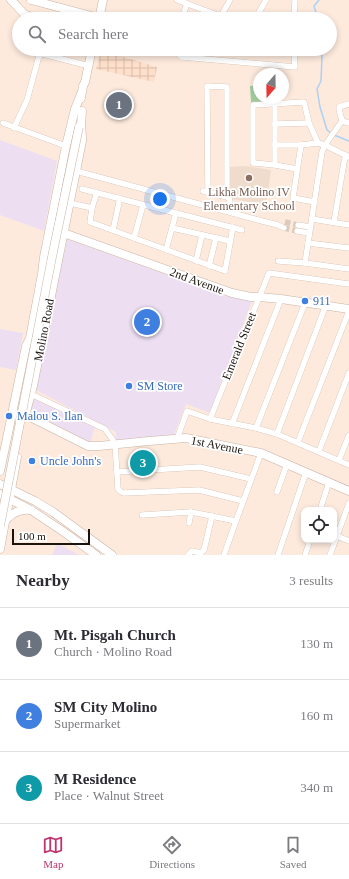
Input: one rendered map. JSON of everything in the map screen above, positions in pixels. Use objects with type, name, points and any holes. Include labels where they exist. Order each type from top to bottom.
[{"type":"main road","points":[[11,0],[22,12]]},
{"type":"main road","points":[[31,0],[76,12]]},
{"type":"main road","points":[[100,12],[103,0]]},
{"type":"main road","name":"Molino Road","points":[[0,549],[52,256],[77,126],[81,94],[89,66],[90,56]]},
{"type":"main road","name":"Molino Road","points":[[0,499],[48,256],[87,87],[85,82]]},
{"type":"main road","name":"Molino Road","points":[[0,471],[26,346],[30,338],[66,146],[75,109],[81,94]]},
{"type":"main road","name":"Molino Road","points":[[4,521],[10,499],[25,416],[33,386],[70,203],[82,137],[82,111]]},
{"type":"main road","name":"2nd Avenue","points":[[50,228],[232,293],[251,297],[326,305],[349,310]]},
{"type":"main road","name":"1st Avenue","points":[[12,414],[25,416],[88,446],[186,438],[261,454],[349,491]]},
{"type":"main road","points":[[0,484],[53,512],[112,555]]},
{"type":"main road","points":[[0,494],[31,510],[96,555]]},
{"type":"main road","points":[[4,521],[18,511],[31,510]]},
{"type":"main road","points":[[72,537],[78,530]]},
{"type":"main road","points":[[87,548],[92,540]]},
{"type":"street","points":[[177,0],[191,3],[212,12]]},
{"type":"street","points":[[223,12],[230,0]]},
{"type":"street","points":[[259,12],[266,0]]},
{"type":"street","points":[[294,12],[295,0]]},
{"type":"street","points":[[186,12],[191,3]]},
{"type":"street","points":[[14,128],[27,100],[37,58],[39,56]]},
{"type":"street","points":[[51,56],[89,66]]},
{"type":"street","points":[[181,56],[295,66],[294,56]]},
{"type":"street","points":[[227,197],[206,192],[207,86],[226,87],[227,197],[230,201],[227,212]]},
{"type":"street","points":[[289,103],[304,102],[318,144]]},
{"type":"street","points":[[275,165],[275,104],[253,105],[253,163],[297,169]]},
{"type":"street","points":[[305,263],[322,152],[325,145],[342,121],[339,107],[349,104]]},
{"type":"street","points":[[342,121],[349,123]]},
{"type":"street","points":[[3,123],[66,146]]},
{"type":"street","points":[[275,124],[310,123]]},
{"type":"street","points":[[275,145],[325,145],[347,156],[344,162],[334,222]]},
{"type":"street","points":[[301,145],[293,198],[315,202]]},
{"type":"street","points":[[76,171],[227,212],[278,225],[285,225]]},
{"type":"street","points":[[82,189],[242,230]]},
{"type":"street","points":[[97,192],[92,208],[90,222],[225,271],[233,227]]},
{"type":"street","points":[[113,230],[120,198]]},
{"type":"street","points":[[70,203],[92,208]]},
{"type":"street","points":[[134,238],[143,204]]},
{"type":"street","points":[[166,250],[176,213]]},
{"type":"street","points":[[312,219],[349,225]]},
{"type":"street","points":[[172,228],[230,242]]},
{"type":"street","points":[[298,228],[310,230]]},
{"type":"street","points":[[196,261],[202,235]]},
{"type":"street","points":[[210,266],[216,238]]},
{"type":"street","points":[[308,243],[349,248]]},
{"type":"street","points":[[278,261],[349,269]]},
{"type":"street","name":"Emerald Street","points":[[210,419],[268,273],[349,284]]},
{"type":"street","points":[[232,424],[281,299]]},
{"type":"street","points":[[256,428],[305,303]]},
{"type":"street","points":[[277,434],[326,305]]},
{"type":"street","points":[[298,442],[349,310]]},
{"type":"street","points":[[319,451],[349,373]]},
{"type":"street","points":[[31,394],[105,429],[113,440],[118,489],[123,493],[199,490],[243,501]]},
{"type":"street","points":[[177,439],[187,410],[210,419],[256,428],[277,434],[349,465]]},
{"type":"street","points":[[339,460],[349,435]]},
{"type":"street","points":[[224,555],[261,454]]},
{"type":"street","points":[[277,492],[287,464]]},
{"type":"street","points":[[117,472],[200,467],[251,479]]},
{"type":"street","points":[[278,555],[306,472]]},
{"type":"street","points":[[321,507],[329,482]]},
{"type":"street","points":[[349,503],[346,518],[337,536],[349,540]]},
{"type":"street","points":[[142,515],[191,512],[236,521]]},
{"type":"street","points":[[189,523],[191,512]]},
{"type":"street","points":[[188,555],[192,551],[201,552],[204,550],[212,516]]},
{"type":"street","points":[[305,555],[309,543]]},
{"type":"street","points":[[332,555],[335,543]]},
{"type":"shaded area","points":[[99,56],[121,56],[157,67],[154,82],[96,69]]},
{"type":"shaded area","points":[[0,140],[57,161],[44,231],[0,215]]},
{"type":"shaded area","name":"Likha Molino IV Elementary School","points":[[246,166],[271,170],[266,205],[232,199],[229,187],[228,167]]},
{"type":"shaded area","points":[[67,239],[229,297],[253,298],[210,413],[186,404],[173,437],[116,440],[116,432],[36,390]]},
{"type":"shaded area","points":[[0,329],[23,333],[16,370],[0,367]]},
{"type":"shaded area","points":[[33,397],[95,427],[90,444],[30,414]]},
{"type":"shaded area","points":[[57,543],[79,555],[52,555]]},
{"type":"green space","points":[[250,86],[253,86],[253,102],[251,102]]},
{"type":"waterway","points":[[316,12],[314,6],[319,0]]},
{"type":"waterway","points":[[322,56],[321,81],[317,89],[320,107],[327,130],[331,133]]},
{"type":"waterway","points":[[334,135],[349,141]]},
{"type":"tunnel","points":[[285,222],[298,225]]},
{"type":"tunnel","points":[[284,228],[297,231]]},
{"type":"place","name":"Mt. Pisgah Church","points":[[119,105]]},
{"type":"place","name":"Likha Molino IV Elementary School","points":[[249,178]]},
{"type":"place","name":"911","points":[[305,301]]},
{"type":"place","name":"SM City Molino","points":[[147,322]]},
{"type":"place","name":"SM Store","points":[[129,386]]},
{"type":"place","name":"Malou S. Ilan","points":[[9,416]]},
{"type":"place","name":"Uncle John's","points":[[32,461]]},
{"type":"place","name":"M Residence","points":[[143,463]]}]
